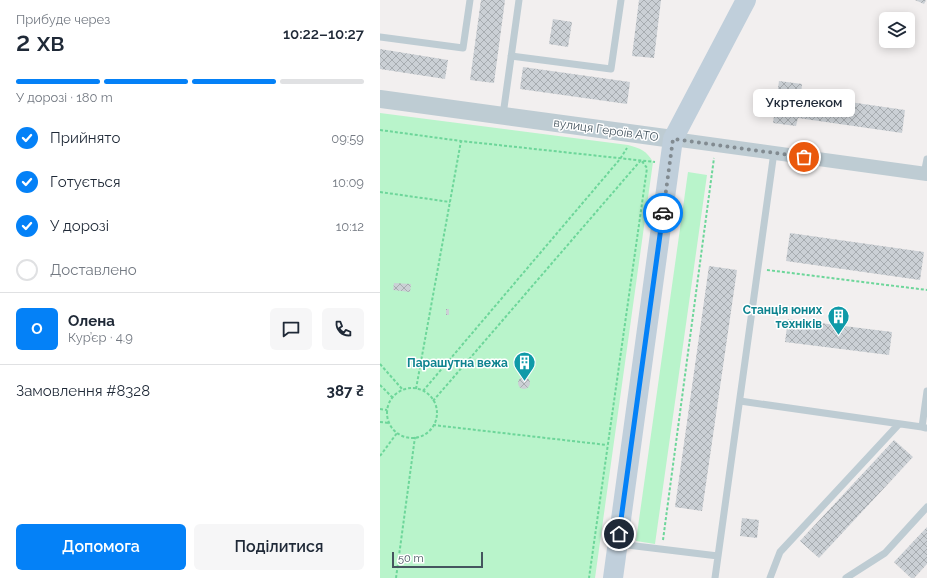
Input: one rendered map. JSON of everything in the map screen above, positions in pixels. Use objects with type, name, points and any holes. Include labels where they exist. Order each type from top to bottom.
[{"type":"main road","points":[[613,578],[673,139],[746,0]]},
{"type":"street","name":"вулиця Героїв АТО","points":[[380,99],[926,174]]},
{"type":"lane","points":[[380,37],[463,48],[470,0]]},
{"type":"lane","points":[[502,116],[519,0]]},
{"type":"lane","points":[[511,56],[611,69],[621,0]]},
{"type":"lane","points":[[715,578],[774,152]]},
{"type":"lane","points":[[926,174],[927,159]]},
{"type":"lane","points":[[740,401],[925,428],[927,392]]},
{"type":"lane","points":[[770,578],[780,552],[899,424]]},
{"type":"lane","points":[[846,578],[884,553],[927,507]]},
{"type":"lane","points":[[618,544],[718,556]]},
{"type":"path","points":[[380,130],[461,141],[670,164]]},
{"type":"path","points":[[416,389],[461,141]]},
{"type":"path","points":[[662,549],[715,144]]},
{"type":"path","points":[[423,391],[620,159],[627,148]]},
{"type":"path","points":[[433,401],[641,160]]},
{"type":"path","points":[[589,578],[647,168],[641,160]]},
{"type":"path","points":[[380,192],[451,202]]},
{"type":"path","points":[[758,269],[927,290]]},
{"type":"path","points":[[380,364],[403,390]]},
{"type":"path","points":[[380,385],[392,398]]},
{"type":"path","points":[[416,389],[423,391],[433,401],[436,409],[433,425],[425,433],[415,437],[409,437],[397,433],[389,422],[387,410],[392,398],[403,390],[416,389]]},
{"type":"path","points":[[380,409],[387,410]]},
{"type":"path","points":[[380,422],[389,422]]},
{"type":"path","points":[[433,425],[607,445]]},
{"type":"path","points":[[380,456],[397,433]]},
{"type":"path","points":[[396,578],[415,437]]},
{"type":"green space","points":[[380,113],[628,145],[643,150],[653,162],[595,578],[380,578]]},
{"type":"green space","points":[[688,172],[707,175],[655,544],[636,541]]},
{"type":"building","points":[[481,0],[505,0],[494,83],[470,80]]},
{"type":"building","points":[[639,0],[661,0],[654,58],[632,56]]},
{"type":"building","points":[[915,0],[926,0],[924,4]]},
{"type":"building","points":[[553,19],[572,22],[568,47],[549,44]]},
{"type":"building","points":[[380,49],[448,60],[445,79],[380,69]]},
{"type":"building","points":[[523,67],[630,82],[627,104],[520,89]]},
{"type":"building","points":[[779,81],[802,84],[801,95],[905,110],[902,133],[798,118],[796,126],[773,123]]},
{"type":"building","points":[[790,233],[924,252],[920,280],[786,261]]},
{"type":"building","points":[[709,266],[737,270],[702,511],[675,507]]},
{"type":"building","points":[[394,283],[411,284],[410,292],[393,290]]},
{"type":"building","points":[[446,309],[449,309],[449,315],[446,315]]},
{"type":"building","name":"Станція юних техніків","points":[[788,319],[892,332],[889,355],[785,342]]},
{"type":"building","name":"Парашутна вежа","points":[[524,377],[528,379],[530,383],[528,387],[524,389],[520,387],[518,383],[520,379]]},
{"type":"building","points":[[894,440],[913,457],[819,558],[800,541]]},
{"type":"building","points":[[742,518],[759,520],[757,538],[740,536]]},
{"type":"building","points":[[927,527],[927,564],[914,578],[911,578],[894,562]]},
{"type":"way so far","points":[[663,213],[673,139],[804,157]]},
{"type":"place","name":"Укртелеком","points":[[804,157]]},
{"type":"place","name":"Станція юних техніків","points":[[838,336]]},
{"type":"place","name":"Парашутна вежа","points":[[524,382]]},
{"type":"route","points":[[619,534],[663,213]]}]
